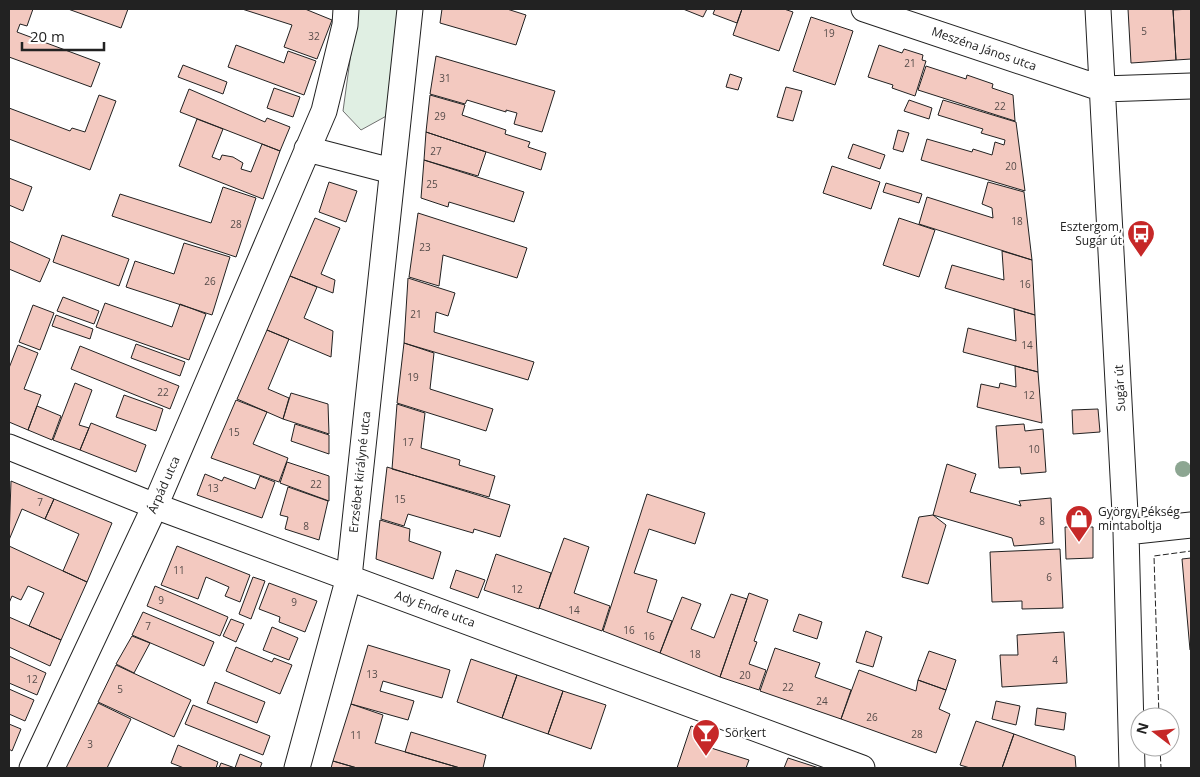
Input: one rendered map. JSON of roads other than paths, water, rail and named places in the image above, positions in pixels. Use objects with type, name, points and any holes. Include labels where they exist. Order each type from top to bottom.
[{"type":"street","points":[[346,9],[345,24],[324,111],[308,149],[392,171]]},
{"type":"street","name":"Erzsébet királyné utca","points":[[297,768],[348,577],[410,9]]},
{"type":"street","name":"Meszéna János utca","points":[[864,9],[1103,89]]},
{"type":"street","name":"Sugár út","points":[[1098,9],[1126,532],[1132,768]]},
{"type":"street","points":[[1103,89],[1191,86]]},
{"type":"street","name":"Árpád utca","points":[[32,768],[155,506],[308,149]]},
{"type":"street","name":"Ady Endre utca","points":[[9,447],[155,506],[862,768]]},
{"type":"street","points":[[1126,532],[1191,525]]},
{"type":"place","name":"Esztergom, Sugár út","points":[[1141,258]]},
{"type":"place","name":"György Pékség mintaboltja","points":[[1079,543]]},
{"type":"place","name":"Sörkert","points":[[706,757]]}]
